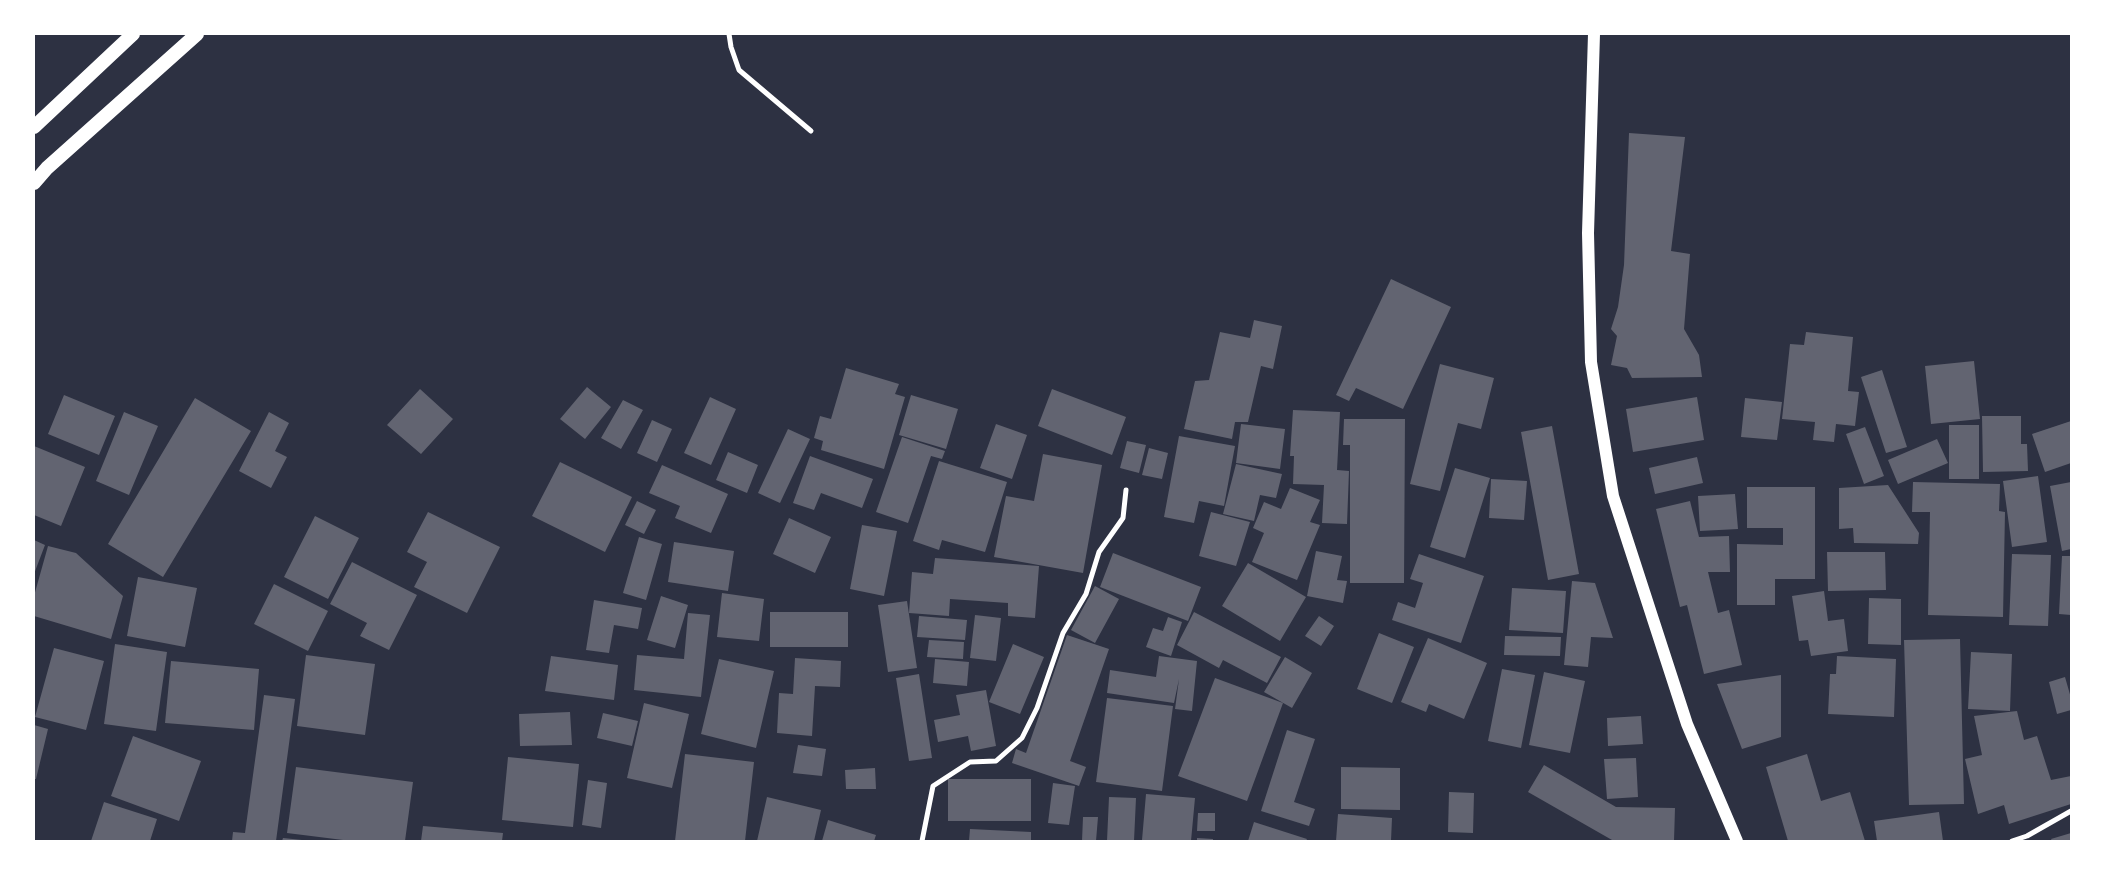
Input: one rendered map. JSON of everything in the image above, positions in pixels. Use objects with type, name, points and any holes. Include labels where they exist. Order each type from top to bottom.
[{"type":"highway","points":[[34,127],[133,34]]},
{"type":"highway","points":[[34,184],[47,168],[198,34]]},
{"type":"main road","points":[[1594,34],[1588,233],[1591,362],[1612,496],[1687,724],[1737,841]]},
{"type":"street","points":[[729,34],[730,47],[739,70],[811,132]]},
{"type":"street","points":[[922,841],[933,786],[970,762],[996,761],[1022,738],[1037,708],[1063,633],[1086,594],[1100,552],[1123,518],[1126,490]]},
{"type":"street","points":[[2012,841],[2027,836],[2071,811]]},
{"type":"building","points":[[1629,133],[1685,137],[1671,251],[1690,254],[1684,329],[1699,355],[1702,377],[1632,378],[1627,368],[1611,365],[1617,336],[1611,329],[1618,307],[1624,265]]},
{"type":"building","points":[[1391,279],[1451,307],[1403,409],[1356,388],[1349,401],[1336,395]]},
{"type":"building","points":[[1254,320],[1282,326],[1273,369],[1261,366],[1248,422],[1235,422],[1232,439],[1184,429],[1195,381],[1209,380],[1220,332],[1250,338]]},
{"type":"building","points":[[1806,332],[1853,337],[1848,391],[1859,392],[1855,426],[1836,424],[1834,442],[1813,440],[1815,422],[1782,419],[1790,344],[1804,345]]},
{"type":"building","points":[[1974,361],[1980,419],[1931,424],[1925,366]]},
{"type":"building","points":[[1440,364],[1494,378],[1481,429],[1458,423],[1440,491],[1410,484]]},
{"type":"building","points":[[846,368],[899,384],[895,394],[905,397],[884,469],[821,450],[823,441],[814,438],[820,416],[831,419]]},
{"type":"building","points":[[1882,370],[1907,447],[1886,453],[1861,377]]},
{"type":"building","points":[[587,387],[611,407],[585,439],[560,419]]},
{"type":"building","points":[[420,389],[453,419],[421,454],[387,425]]},
{"type":"building","points":[[1052,389],[1126,417],[1112,455],[1038,426]]},
{"type":"building","points":[[64,395],[115,416],[99,455],[48,434]]},
{"type":"building","points":[[911,395],[958,409],[946,449],[899,435]]},
{"type":"building","points":[[710,397],[736,409],[711,465],[684,453]]},
{"type":"building","points":[[1697,397],[1704,440],[1633,452],[1626,409]]},
{"type":"building","points":[[195,398],[251,431],[163,577],[108,544]]},
{"type":"building","points":[[1745,398],[1782,402],[1777,440],[1741,437]]},
{"type":"building","points":[[623,400],[643,410],[621,449],[601,438]]},
{"type":"building","points":[[1293,410],[1340,412],[1337,470],[1349,471],[1347,524],[1322,523],[1324,485],[1293,484],[1294,456],[1290,456]]},
{"type":"building","points":[[124,412],[158,426],[129,495],[96,481]]},
{"type":"building","points":[[269,412],[289,423],[275,451],[287,457],[271,488],[239,471]]},
{"type":"building","points":[[1982,416],[2021,416],[2021,444],[2027,444],[2028,471],[1983,472]]},
{"type":"building","points":[[1344,419],[1405,419],[1404,583],[1350,583],[1350,445],[1343,445]]},
{"type":"building","points":[[652,420],[672,429],[657,462],[637,453]]},
{"type":"building","points":[[2071,421],[2071,463],[2045,472],[2032,434]]},
{"type":"building","points":[[996,424],[1027,435],[1012,479],[980,468]]},
{"type":"building","points":[[1241,424],[1285,429],[1280,469],[1236,463]]},
{"type":"building","points":[[1949,425],[1979,425],[1979,479],[1949,479]]},
{"type":"building","points":[[1552,426],[1579,574],[1548,580],[1521,432]]},
{"type":"building","points":[[1865,427],[1884,476],[1864,484],[1846,434]]},
{"type":"building","points":[[788,429],[810,439],[780,503],[758,493]]},
{"type":"building","points":[[1179,436],[1235,446],[1224,506],[1199,501],[1194,523],[1164,517]]},
{"type":"building","points":[[902,437],[945,451],[942,459],[931,456],[908,523],[876,512]]},
{"type":"building","points":[[1937,439],[1948,463],[1898,484],[1888,460]]},
{"type":"building","points":[[1127,441],[1146,445],[1139,473],[1120,468]]},
{"type":"building","points":[[34,446],[85,467],[61,526],[34,515]]},
{"type":"building","points":[[1149,448],[1168,453],[1162,479],[1142,475]]},
{"type":"building","points":[[728,452],[758,465],[747,493],[716,480]]},
{"type":"building","points":[[1043,454],[1102,465],[1083,573],[994,557],[1006,496],[1034,501]]},
{"type":"building","points":[[810,456],[873,479],[862,508],[821,493],[814,510],[793,503]]},
{"type":"building","points":[[1697,457],[1703,483],[1655,494],[1649,468]]},
{"type":"building","points":[[939,461],[1007,482],[985,552],[942,540],[939,550],[913,541]]},
{"type":"building","points":[[560,462],[632,497],[605,552],[532,516]]},
{"type":"building","points":[[1236,464],[1282,474],[1276,498],[1260,495],[1254,521],[1223,514]]},
{"type":"building","points":[[662,465],[728,494],[711,533],[675,518],[680,506],[649,493]]},
{"type":"building","points":[[1455,468],[1490,478],[1465,558],[1430,547]]},
{"type":"building","points":[[2038,476],[2047,542],[2012,547],[2003,481]]},
{"type":"building","points":[[1491,479],[1527,481],[1524,520],[1489,518]]},
{"type":"building","points":[[1913,482],[2000,484],[1999,511],[2005,512],[2003,617],[1928,615],[1930,512],[1912,512]]},
{"type":"building","points":[[2071,482],[2071,549],[2062,551],[2050,486]]},
{"type":"building","points":[[1888,485],[1919,533],[1918,544],[1854,543],[1853,528],[1839,529],[1839,488]]},
{"type":"building","points":[[1747,487],[1815,487],[1815,579],[1775,579],[1775,605],[1737,605],[1737,544],[1783,545],[1783,528],[1747,528]]},
{"type":"building","points":[[1290,488],[1320,500],[1310,522],[1320,525],[1297,580],[1252,562],[1264,533],[1253,528],[1264,502],[1281,509]]},
{"type":"building","points":[[1735,494],[1738,529],[1700,531],[1698,496]]},
{"type":"building","points":[[637,501],[656,510],[644,534],[625,525]]},
{"type":"building","points":[[1690,501],[1699,537],[1729,536],[1730,572],[1708,572],[1718,613],[1729,610],[1742,665],[1704,674],[1687,605],[1680,607],[1656,509]]},
{"type":"building","points":[[428,512],[500,547],[467,613],[414,587],[427,562],[407,552]]},
{"type":"building","points":[[1211,512],[1250,522],[1236,566],[1199,556]]},
{"type":"building","points":[[315,516],[359,538],[328,599],[284,577]]},
{"type":"building","points":[[789,518],[831,537],[815,573],[773,554]]},
{"type":"building","points":[[862,525],[897,531],[884,596],[850,589]]},
{"type":"building","points":[[639,537],[662,544],[646,600],[623,593]]},
{"type":"building","points":[[34,540],[45,545],[34,574]]},
{"type":"building","points":[[674,542],[734,551],[728,591],[668,582]]},
{"type":"building","points":[[48,546],[76,553],[123,596],[111,639],[34,616],[34,596]]},
{"type":"building","points":[[1316,551],[1342,556],[1337,580],[1347,581],[1343,603],[1307,596]]},
{"type":"building","points":[[1827,552],[1885,552],[1886,590],[1828,591]]},
{"type":"building","points":[[1113,553],[1201,587],[1188,621],[1100,587]]},
{"type":"building","points":[[1419,554],[1484,576],[1461,643],[1392,620],[1398,602],[1415,608],[1423,583],[1410,579]]},
{"type":"building","points":[[2012,554],[2051,555],[2048,626],[2009,625]]},
{"type":"building","points":[[2062,556],[2071,556],[2071,615],[2059,614]]},
{"type":"building","points":[[935,558],[1039,566],[1035,618],[1008,616],[1008,603],[950,599],[949,616],[909,613],[912,572],[933,574]]},
{"type":"building","points":[[352,562],[417,595],[389,650],[360,636],[367,623],[330,604]]},
{"type":"building","points":[[1248,563],[1306,597],[1280,641],[1222,606]]},
{"type":"building","points":[[138,577],[197,588],[185,647],[127,636]]},
{"type":"building","points":[[1572,581],[1595,583],[1613,638],[1591,637],[1588,667],[1564,665]]},
{"type":"building","points":[[274,584],[328,611],[308,651],[254,624]]},
{"type":"building","points":[[1095,586],[1119,599],[1095,643],[1071,630]]},
{"type":"building","points":[[1512,588],[1566,591],[1563,633],[1509,630]]},
{"type":"building","points":[[1824,591],[1828,621],[1844,619],[1848,651],[1811,656],[1808,640],[1799,641],[1792,596]]},
{"type":"building","points":[[722,593],[764,599],[759,641],[717,637]]},
{"type":"building","points":[[661,596],[688,605],[675,648],[647,640]]},
{"type":"building","points":[[1869,598],[1901,599],[1901,645],[1868,644]]},
{"type":"building","points":[[594,600],[642,608],[638,629],[614,625],[609,653],[586,650]]},
{"type":"building","points":[[907,601],[917,668],[888,672],[878,605]]},
{"type":"building","points":[[770,612],[848,612],[848,647],[770,647]]},
{"type":"building","points":[[1194,612],[1281,657],[1267,683],[1223,660],[1219,668],[1177,645]]},
{"type":"building","points":[[688,613],[710,615],[701,697],[634,690],[637,655],[684,659]]},
{"type":"building","points":[[975,615],[1001,618],[996,661],[970,658]]},
{"type":"building","points":[[919,616],[967,620],[965,640],[917,637]]},
{"type":"building","points":[[1319,616],[1334,626],[1321,646],[1305,636]]},
{"type":"building","points":[[1168,617],[1182,622],[1171,656],[1146,647],[1153,628],[1163,631]]},
{"type":"building","points":[[1379,633],[1414,647],[1392,703],[1357,689]]},
{"type":"building","points":[[1067,635],[1109,649],[1070,761],[1086,767],[1079,786],[1012,763],[1016,749],[1026,753]]},
{"type":"building","points":[[1505,636],[1561,637],[1560,656],[1504,655]]},
{"type":"building","points":[[1428,638],[1487,663],[1464,719],[1429,704],[1426,712],[1401,702]]},
{"type":"building","points":[[1960,639],[1964,804],[1909,805],[1904,640]]},
{"type":"building","points":[[929,640],[964,642],[963,659],[927,657]]},
{"type":"building","points":[[115,644],[167,652],[156,731],[104,724]]},
{"type":"building","points":[[1013,644],[1044,657],[1020,714],[989,702]]},
{"type":"building","points":[[54,648],[104,661],[86,730],[35,717]]},
{"type":"building","points":[[1971,652],[2012,654],[2010,711],[1968,709]]},
{"type":"building","points":[[306,655],[375,664],[365,735],[297,726]]},
{"type":"building","points":[[551,656],[618,665],[614,700],[545,691]]},
{"type":"building","points":[[1159,656],[1197,661],[1192,711],[1175,709],[1179,679],[1174,703],[1107,693],[1110,670],[1156,677]]},
{"type":"building","points":[[1837,656],[1896,659],[1894,717],[1828,714],[1830,674],[1836,674]]},
{"type":"building","points":[[1285,657],[1312,673],[1292,708],[1264,692]]},
{"type":"building","points":[[795,658],[841,661],[840,687],[815,686],[812,736],[777,733],[779,693],[793,694]]},
{"type":"building","points":[[719,659],[774,671],[756,748],[701,734]]},
{"type":"building","points":[[935,659],[969,662],[967,686],[933,683]]},
{"type":"building","points":[[171,661],[259,669],[254,730],[165,723]]},
{"type":"building","points":[[1502,669],[1535,675],[1521,748],[1488,741]]},
{"type":"building","points":[[1544,672],[1585,681],[1570,753],[1529,745]]},
{"type":"building","points":[[919,674],[932,758],[909,761],[896,678]]},
{"type":"building","points":[[1781,675],[1781,737],[1742,749],[1717,684]]},
{"type":"building","points":[[2065,677],[2071,698],[2071,710],[2057,714],[2049,682]]},
{"type":"building","points":[[1215,678],[1283,703],[1247,801],[1178,776]]},
{"type":"building","points":[[986,690],[996,746],[971,751],[968,736],[938,742],[934,720],[960,715],[956,695]]},
{"type":"building","points":[[264,695],[295,699],[276,841],[232,841],[233,832],[245,833]]},
{"type":"building","points":[[1107,698],[1173,706],[1162,791],[1096,782]]},
{"type":"building","points":[[644,703],[689,714],[672,788],[627,778]]},
{"type":"building","points":[[2017,711],[2024,740],[2037,736],[2051,780],[2071,776],[2071,804],[2009,824],[2004,805],[1978,814],[1965,759],[1982,755],[1974,716]]},
{"type":"building","points":[[570,712],[572,745],[520,746],[519,714]]},
{"type":"building","points":[[603,713],[638,721],[632,746],[597,738]]},
{"type":"building","points":[[1641,716],[1643,744],[1608,746],[1607,718]]},
{"type":"building","points":[[34,725],[48,729],[36,779],[34,779]]},
{"type":"building","points":[[1287,730],[1315,739],[1294,802],[1315,809],[1309,826],[1261,811]]},
{"type":"building","points":[[133,736],[201,761],[179,821],[111,796]]},
{"type":"building","points":[[798,745],[826,749],[822,776],[793,773]]},
{"type":"building","points":[[685,754],[754,762],[745,841],[675,841]]},
{"type":"building","points":[[1807,754],[1821,801],[1850,792],[1865,841],[1788,841],[1766,767]]},
{"type":"building","points":[[508,757],[579,764],[573,827],[502,820]]},
{"type":"building","points":[[1636,758],[1638,797],[1607,799],[1604,759]]},
{"type":"building","points":[[1544,765],[1616,807],[1675,808],[1674,841],[1612,840],[1528,792]]},
{"type":"building","points":[[296,767],[413,782],[405,841],[351,841],[287,833]]},
{"type":"building","points":[[1341,767],[1400,768],[1400,810],[1341,809]]},
{"type":"building","points":[[875,768],[876,789],[846,789],[845,770]]},
{"type":"building","points":[[948,779],[1031,779],[1031,821],[948,821]]},
{"type":"building","points":[[588,780],[607,783],[601,828],[582,825]]},
{"type":"building","points":[[1053,783],[1075,786],[1069,825],[1048,823]]},
{"type":"building","points":[[1449,792],[1474,793],[1473,833],[1448,832]]},
{"type":"building","points":[[1146,794],[1195,798],[1191,841],[1142,840]]},
{"type":"building","points":[[767,797],[821,810],[814,841],[757,841]]},
{"type":"building","points":[[1109,797],[1136,798],[1134,841],[1107,841]]},
{"type":"building","points":[[104,802],[157,819],[150,841],[91,841]]},
{"type":"building","points":[[1939,812],[1943,841],[1877,841],[1874,821]]},
{"type":"building","points":[[1198,813],[1215,813],[1215,831],[1197,831]]},
{"type":"building","points":[[1338,814],[1392,818],[1391,841],[1336,841]]},
{"type":"building","points":[[1083,817],[1098,817],[1096,841],[1082,841]]},
{"type":"building","points":[[828,820],[876,835],[874,841],[822,841]]},
{"type":"building","points":[[1254,822],[1307,839],[1306,841],[1248,841]]},
{"type":"building","points":[[423,826],[503,833],[502,841],[421,841]]},
{"type":"building","points":[[970,829],[1031,832],[1031,841],[969,841]]},
{"type":"building","points":[[2071,833],[2071,841],[2052,841],[2051,839]]},
{"type":"building","points":[[283,838],[302,840],[302,841],[282,841]]},
{"type":"building","points":[[1197,838],[1213,839],[1213,841],[1197,841]]}]
